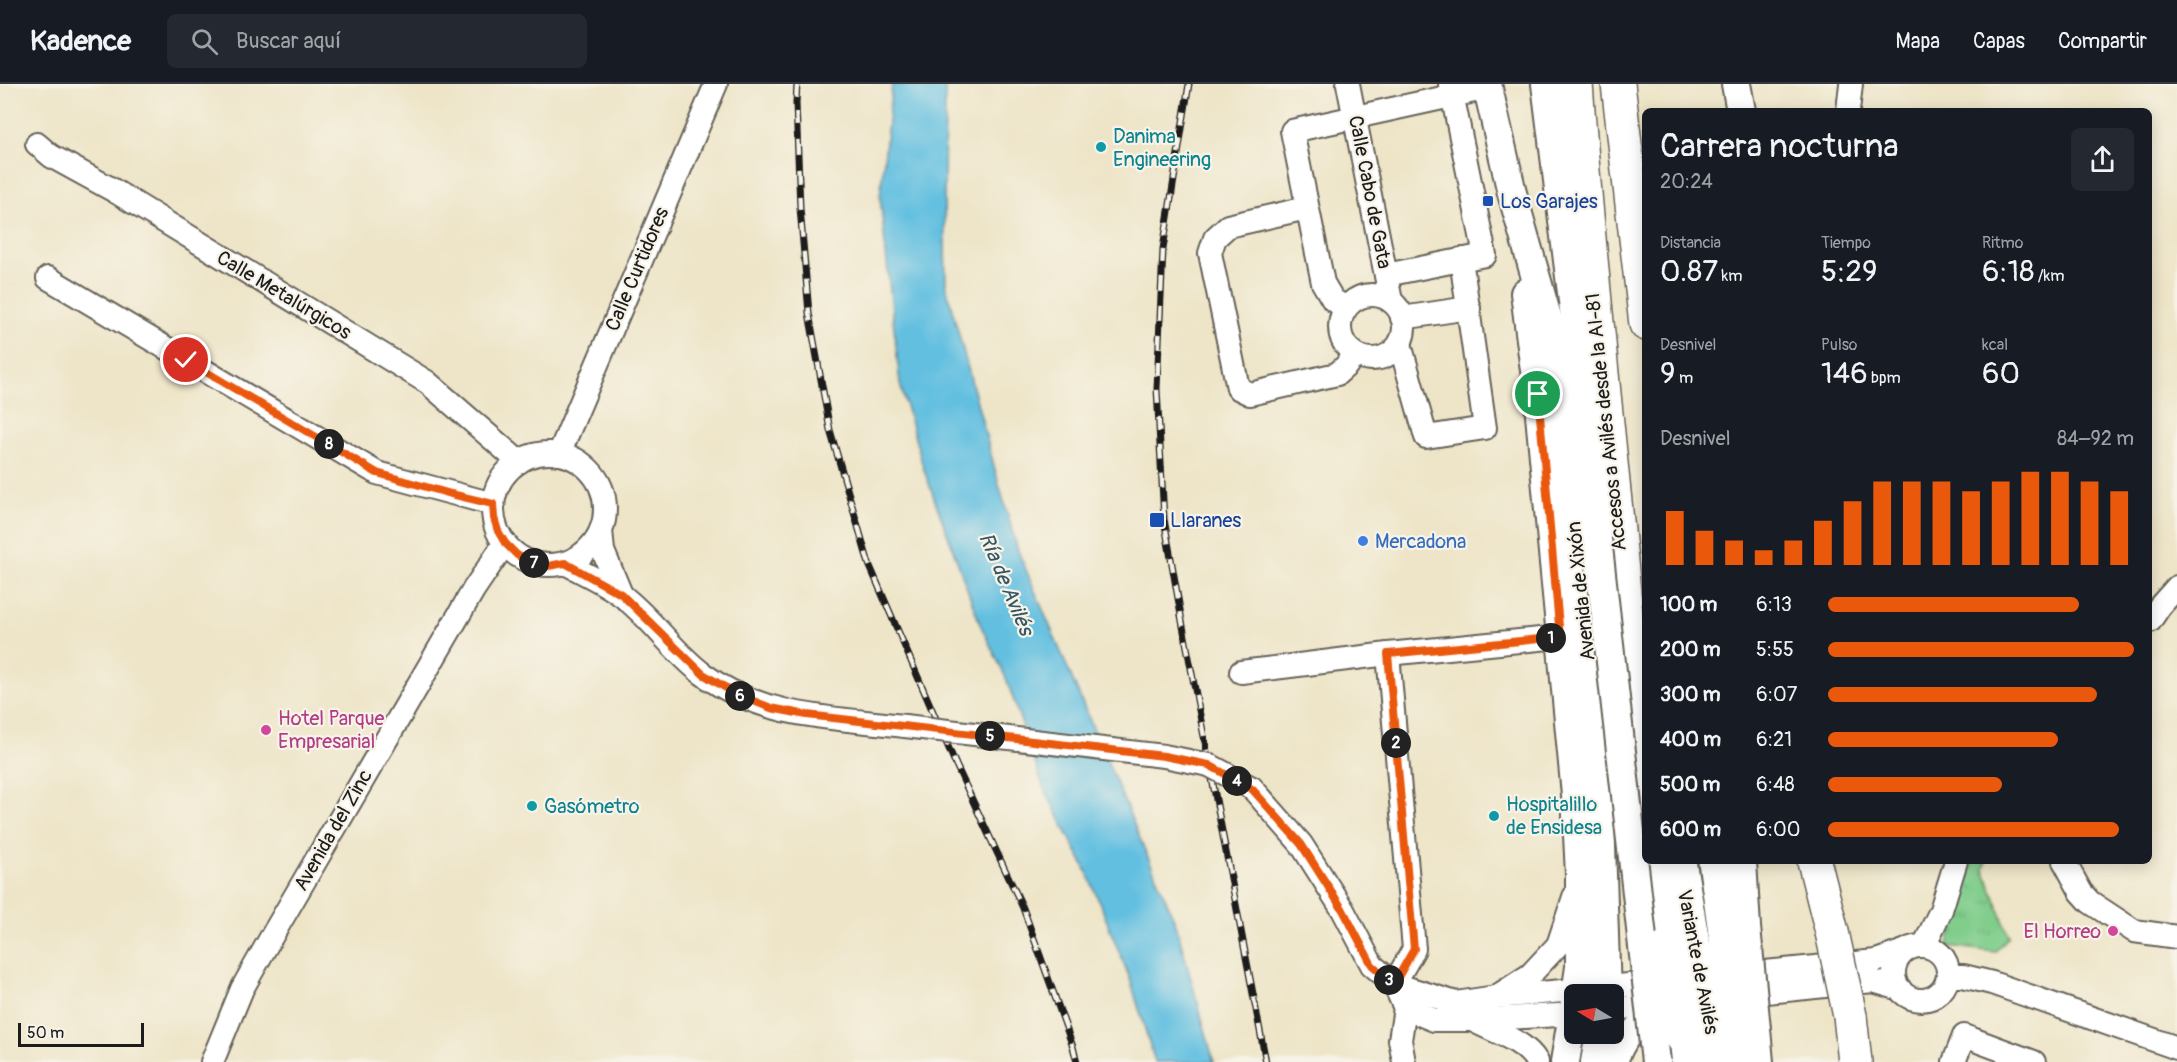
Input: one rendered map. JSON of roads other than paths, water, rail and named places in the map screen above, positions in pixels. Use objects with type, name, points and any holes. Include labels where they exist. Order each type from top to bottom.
[{"type":"highway","name":"Accesos a Avilés desde la AI-81","points":[[1576,84],[1588,246],[1635,720],[1642,768]]},
{"type":"highway","points":[[1618,84],[1642,290]]},
{"type":"highway","points":[[1631,84],[1642,144]]},
{"type":"highway","points":[[1614,493],[1642,648]]},
{"type":"highway","points":[[1656,864],[1680,942],[1720,1046]]},
{"type":"highway","name":"Variante de Avilés","points":[[1679,864],[1680,942]]},
{"type":"highway","name":"Variante de Avilés","points":[[1716,864],[1736,930],[1720,1046]]},
{"type":"highway","points":[[1815,864],[1850,1016],[1855,1062]]},
{"type":"main road","points":[[1546,84],[1576,325],[1635,720]]},
{"type":"main road","points":[[1722,108],[1723,84]]},
{"type":"main road","points":[[1736,84],[1740,108]]},
{"type":"main road","name":"Avenida de Xixón","points":[[1487,86],[1512,193],[1558,356],[1599,786],[1608,984]]},
{"type":"main road","name":"Avenida de Xixón","points":[[1512,193],[1538,394],[1576,795],[1580,875],[1580,967],[1578,984]]},
{"type":"main road","points":[[1576,325],[1597,538],[1656,1062]]},
{"type":"main road","points":[[1736,930],[1742,864]]},
{"type":"main road","points":[[1821,864],[1832,932]]},
{"type":"main road","name":"Avenida de Xixón","points":[[1565,1062],[1568,1044]]},
{"type":"main road","points":[[1595,1062],[1598,1044]]},
{"type":"main road","points":[[1720,1046],[1759,1062]]},
{"type":"street","name":"Calle Curtidores","points":[[559,454],[716,84]]},
{"type":"street","name":"Calle Cabo de Gata","points":[[1348,84],[1386,275],[1397,309]]},
{"type":"street","points":[[1848,108],[1851,84]]},
{"type":"street","points":[[1346,307],[1333,300],[1323,283],[1292,130],[1355,117],[1451,90],[1487,86]]},
{"type":"street","points":[[1386,275],[1485,255],[1451,90]]},
{"type":"street","name":"Calle Metalúrgicos","points":[[37,144],[51,156],[113,190],[427,382],[519,462]]},
{"type":"street","points":[[1307,208],[1228,225],[1215,238],[1210,253],[1238,388],[1250,394],[1337,374],[1347,365],[1352,354]]},
{"type":"street","points":[[1400,344],[1426,437],[1485,428],[1461,259]]},
{"type":"street","points":[[48,278],[377,473],[493,504]]},
{"type":"street","points":[[1397,309],[1403,334],[1400,344],[1391,354],[1380,359],[1365,360],[1352,354],[1341,340],[1339,322],[1346,307],[1360,296],[1378,295],[1397,309],[1468,308]]},
{"type":"street","points":[[545,453],[559,454],[574,459],[588,469],[598,482],[604,497],[605,514],[601,530],[593,544],[580,556],[565,563],[548,566],[532,563],[517,555],[505,543],[494,518],[493,504],[497,488],[506,473],[519,462],[545,453]]},
{"type":"street","points":[[601,530],[603,551],[621,594]]},
{"type":"street","name":"Avenida del Zinc","points":[[213,1062],[242,989],[269,941],[468,599],[505,543]]},
{"type":"street","points":[[565,563],[621,594],[703,674],[736,694],[771,708],[807,715],[1164,756],[1209,765],[1252,789],[1301,844],[1343,910],[1372,965],[1394,984],[1456,1003],[1496,997],[1564,1002]]},
{"type":"street","points":[[2152,619],[2173,598]]},
{"type":"street","points":[[1241,672],[1388,654],[1560,637]]},
{"type":"street","points":[[1388,654],[1414,949],[1394,984]]},
{"type":"street","points":[[1624,995],[1876,961],[1914,948],[1931,948],[1946,962],[1948,976],[1943,989],[1932,998],[1918,999],[1905,994],[1894,976],[1894,969],[1896,963],[1914,948],[1941,910],[1955,864]]},
{"type":"street","points":[[2066,864],[2081,892],[2090,902],[2134,931],[2177,938]]},
{"type":"street","points":[[1496,997],[1530,975],[1558,945],[1570,915],[1580,875]]},
{"type":"street","points":[[1948,976],[1964,976],[1992,983],[2177,1048]]},
{"type":"street","points":[[1624,999],[1657,1004],[1873,981],[1900,989]]},
{"type":"street","points":[[1394,984],[1405,1008],[1400,1040],[1404,1062]]},
{"type":"street","points":[[1616,1062],[1621,1048],[1641,1020],[1657,1004]]},
{"type":"street","points":[[1405,1008],[1434,1020],[1472,1020],[1564,1005]]},
{"type":"street","points":[[1472,1020],[1522,1046],[1532,1053],[1537,1062]]},
{"type":"street","points":[[1954,1062],[1964,1036],[2034,1062]]},
{"type":"water","name":"Ría de Avilés","points":[[892,84],[945,84],[946,286],[998,481],[1018,551],[1175,921],[1214,1062],[1155,1062],[1130,979],[1088,874],[1043,786],[1006,678],[980,624],[924,470],[900,384],[880,197]]},
{"type":"railway","points":[[797,84],[800,208],[809,313],[830,430],[869,564],[956,765],[1023,908],[1077,1062]]},
{"type":"railway","points":[[1189,84],[1163,249],[1157,389],[1164,519],[1266,1062]]},
{"type":"place","name":"Danima Engineering","points":[[1101,147]]},
{"type":"place","name":"Los Garajes","points":[[1488,201]]},
{"type":"place","name":"Llaranes","points":[[1157,520]]},
{"type":"place","name":"Mercadona","points":[[1363,541]]},
{"type":"place","name":"Hotel Parque Empresarial","points":[[266,730]]},
{"type":"place","name":"Gasómetro","points":[[532,806]]},
{"type":"place","name":"Hospitalillo de Ensidesa","points":[[1494,816]]},
{"type":"place","name":"El Horreo","points":[[2113,931]]}]
